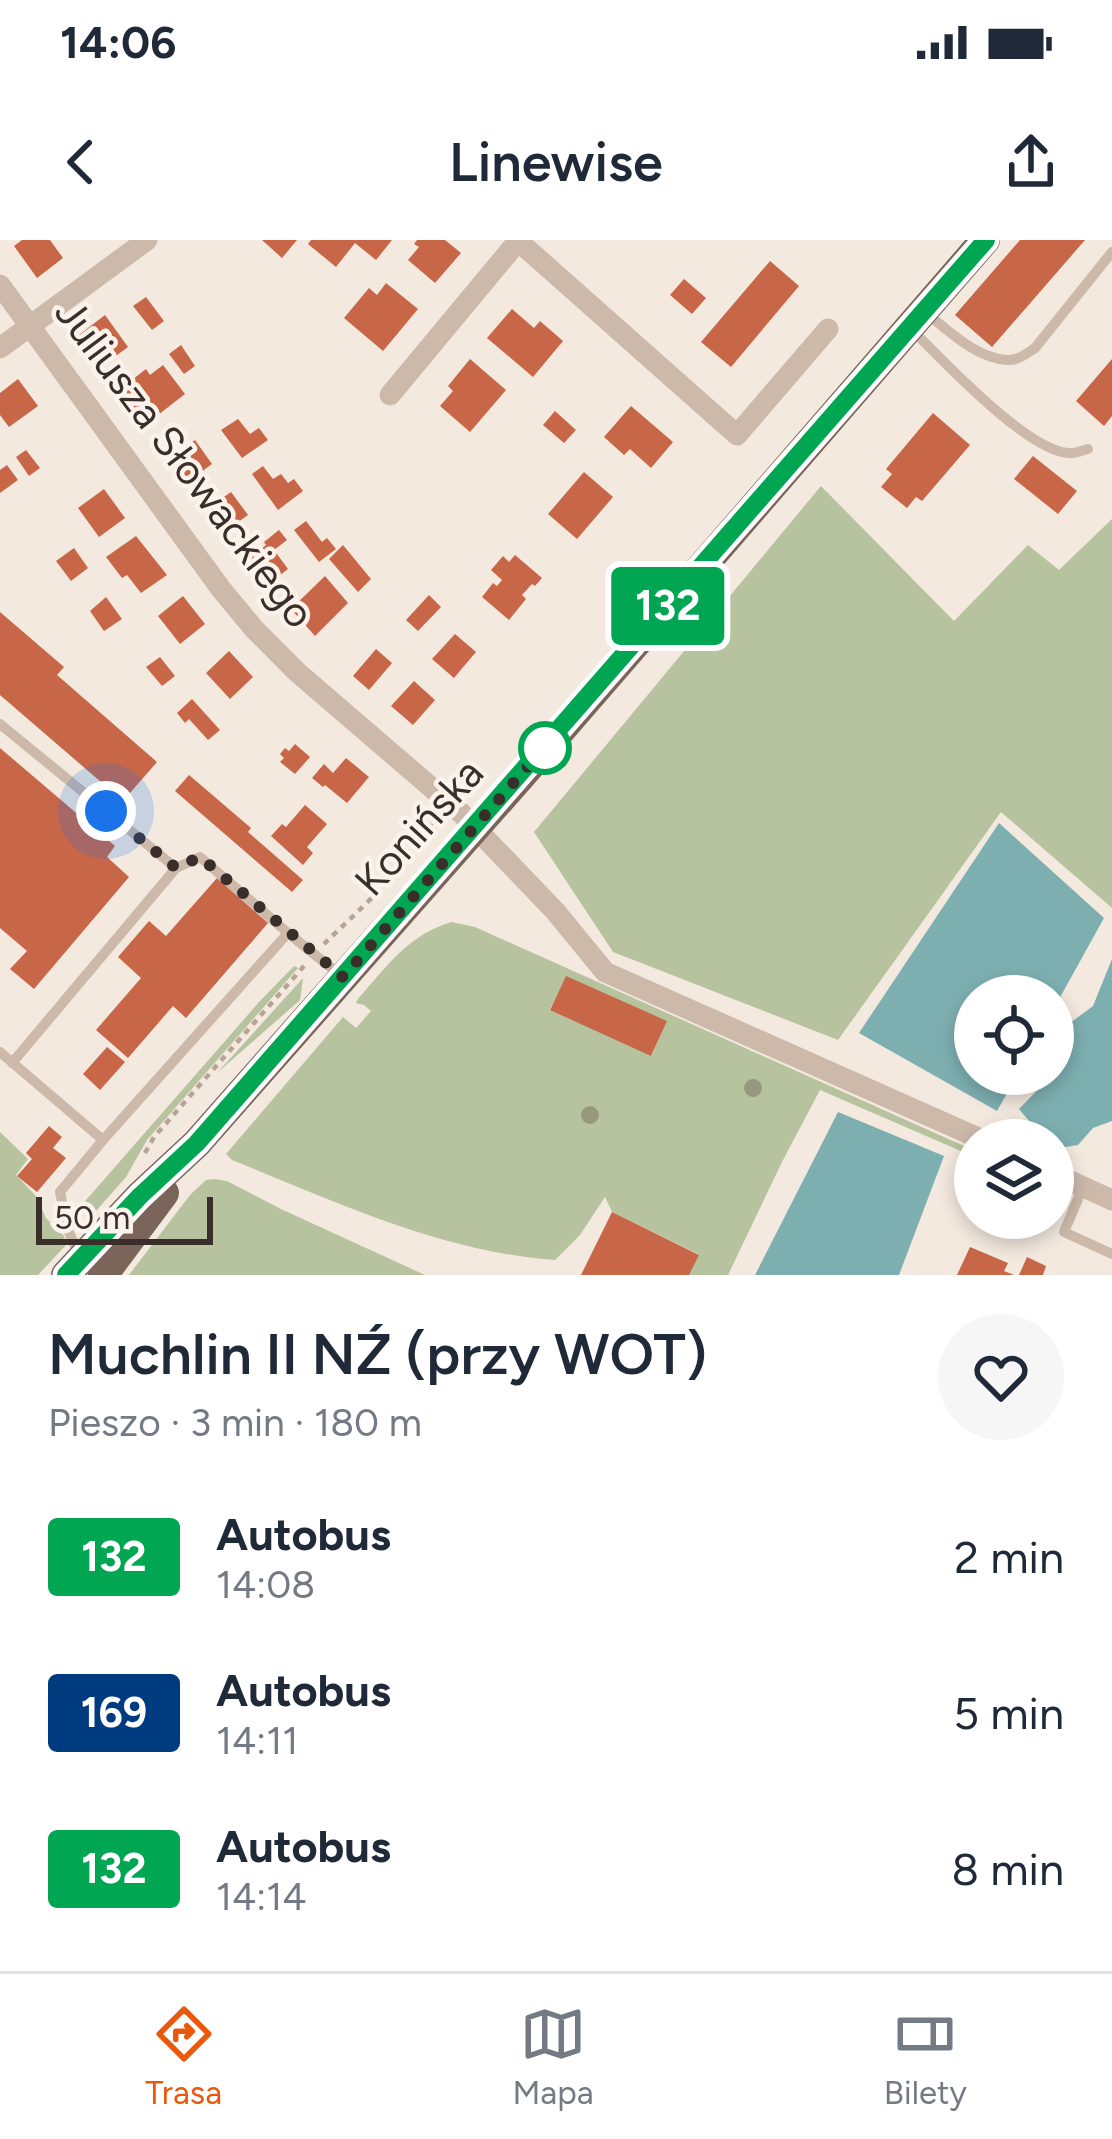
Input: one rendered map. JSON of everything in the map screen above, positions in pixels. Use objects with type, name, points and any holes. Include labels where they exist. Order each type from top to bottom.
[{"type":"main road","name":"Konińska","points":[[84,1269],[986,240]]},
{"type":"street","points":[[0,348],[147,240]]},
{"type":"street","points":[[390,395],[518,240],[737,435],[828,329]]},
{"type":"street","name":"Juliusza Słowackiego","points":[[0,285],[255,630],[461,813],[555,911],[605,972],[954,1127]]},
{"type":"street","points":[[1074,1182],[1112,1200]]},
{"type":"lane","points":[[916,320],[986,354],[1018,358],[1035,348],[1112,253]]},
{"type":"lane","points":[[916,320],[1009,422],[1068,454],[1088,449]]},
{"type":"lane","points":[[0,724],[176,868]]},
{"type":"lane","points":[[12,1063],[176,868],[200,857],[343,977]]},
{"type":"lane","points":[[84,1269],[68,1230],[60,1192],[288,932]]},
{"type":"lane","points":[[0,1052],[103,1140]]},
{"type":"lane","points":[[1083,1187],[1064,1232],[1112,1254]]},
{"type":"path","points":[[138,1166],[154,1137],[315,954],[416,850],[431,829],[429,806],[440,794]]},
{"type":"green space","points":[[821,486],[954,621],[1028,545],[1059,570],[1112,519],[1112,908],[1001,812],[838,1040],[613,952],[534,832]]},
{"type":"green space","points":[[452,922],[475,927],[954,1141],[954,1148],[820,1090],[728,1275],[689,1275],[698,1254],[612,1212],[605,1197],[580,1235],[555,1260],[431,1236],[232,1160],[226,1154],[343,1017],[356,1028],[371,1011],[356,1003],[358,999],[399,953]],"holes":[[[566,977],[666,1021],[652,1055],[550,1009]]]},
{"type":"green space","points":[[294,966],[298,968],[147,1140],[126,1177],[88,1220],[80,1207]]},
{"type":"green space","points":[[303,978],[300,1000],[217,1073]]},
{"type":"green space","points":[[0,1132],[28,1159],[16,1175],[64,1236],[66,1245],[38,1275],[0,1275]]},
{"type":"green space","points":[[215,1179],[425,1275],[129,1275],[190,1195],[206,1180]]},
{"type":"water","points":[[999,823],[1104,918],[1072,975],[954,975],[954,1087],[859,1033]]},
{"type":"water","points":[[1112,959],[1112,1121],[1093,1128],[1074,1146],[1074,1119],[1027,1119],[1019,1109],[1033,1095],[1074,1095],[1074,1020],[1093,1006]]},
{"type":"water","points":[[969,1095],[1006,1095],[997,1111]]},
{"type":"water","points":[[838,1112],[944,1156],[899,1275],[755,1275]]},
{"type":"building","points":[[22,240],[50,240],[63,258],[37,278],[14,246]]},
{"type":"building","points":[[262,240],[297,240],[282,258]]},
{"type":"building","points":[[311,240],[392,240],[376,260],[355,243],[336,267],[308,244]]},
{"type":"building","points":[[445,240],[461,253],[435,283],[408,260],[419,247],[414,244]]},
{"type":"building","points":[[1020,240],[1085,240],[992,347],[955,315]]},
{"type":"building","points":[[770,261],[799,286],[731,367],[701,342]]},
{"type":"building","points":[[684,279],[706,298],[692,314],[670,295]]},
{"type":"building","points":[[386,283],[418,309],[383,351],[344,318],[369,288],[377,295]]},
{"type":"building","points":[[146,297],[164,321],[152,330],[133,306]]},
{"type":"building","points":[[512,309],[534,328],[540,321],[563,341],[533,377],[487,338]]},
{"type":"building","points":[[105,315],[128,347],[102,366],[79,335]]},
{"type":"building","points":[[181,345],[195,366],[184,374],[169,354]]},
{"type":"building","points":[[470,359],[506,390],[470,432],[440,406],[453,391],[448,386]]},
{"type":"building","points":[[1112,359],[1112,416],[1104,426],[1076,401]]},
{"type":"building","points":[[163,365],[185,394],[158,415],[155,410],[141,420],[119,390],[146,369],[150,375]]},
{"type":"building","points":[[18,379],[38,406],[9,427],[0,415],[0,393]]},
{"type":"building","points":[[631,406],[673,442],[651,468],[630,449],[624,455],[604,437]]},
{"type":"building","points":[[555,411],[576,430],[564,443],[543,425]]},
{"type":"building","points":[[933,413],[970,445],[922,501],[916,497],[907,508],[881,487],[892,474],[886,469]]},
{"type":"building","points":[[238,419],[250,434],[259,428],[268,440],[242,458],[221,430]]},
{"type":"building","points":[[195,440],[212,464],[189,481],[171,457]]},
{"type":"building","points":[[26,450],[40,468],[29,476],[16,457]]},
{"type":"building","points":[[1033,456],[1077,491],[1058,514],[1014,479]]},
{"type":"building","points":[[7,465],[18,480],[0,493],[0,470]]},
{"type":"building","points":[[263,466],[273,479],[281,474],[288,483],[294,479],[303,491],[278,510],[252,474]]},
{"type":"building","points":[[584,472],[613,497],[577,539],[548,514]]},
{"type":"building","points":[[104,489],[125,518],[99,537],[78,508]]},
{"type":"building","points":[[231,492],[248,515],[224,532],[208,508]]},
{"type":"building","points":[[306,521],[322,542],[327,538],[336,549],[319,562],[294,530]]},
{"type":"building","points":[[279,530],[287,540],[274,550],[288,569],[266,586],[246,561]]},
{"type":"building","points":[[136,536],[167,575],[141,593],[106,557]]},
{"type":"building","points":[[343,545],[371,579],[358,592],[329,559]]},
{"type":"building","points":[[74,548],[88,568],[71,581],[56,561]]},
{"type":"building","points":[[515,555],[542,578],[522,595],[526,599],[509,620],[482,597],[502,580],[491,570],[503,556],[509,562]]},
{"type":"building","points":[[325,576],[348,603],[315,636],[291,609]]},
{"type":"building","points":[[429,595],[441,607],[418,631],[406,620]]},
{"type":"building","points":[[183,596],[205,624],[180,644],[158,616]]},
{"type":"building","points":[[106,597],[122,619],[104,631],[90,611]]},
{"type":"building","points":[[0,612],[64,667],[57,675],[157,762],[123,801],[0,695]]},
{"type":"building","points":[[455,634],[476,652],[454,678],[432,659]]},
{"type":"building","points":[[376,649],[392,663],[369,690],[353,676]]},
{"type":"building","points":[[229,651],[253,677],[230,699],[206,673]]},
{"type":"building","points":[[160,657],[175,676],[162,686],[146,667]]},
{"type":"building","points":[[414,681],[435,700],[413,725],[391,706]]},
{"type":"building","points":[[192,699],[220,730],[208,740],[177,713]]},
{"type":"building","points":[[295,744],[310,757],[295,774],[280,762],[284,758],[280,754]]},
{"type":"building","points":[[0,748],[115,846],[107,857],[129,877],[34,989],[10,969],[27,951],[0,928]]},
{"type":"building","points":[[346,758],[369,777],[347,803],[312,778],[324,764],[333,773]]},
{"type":"building","points":[[189,775],[303,880],[292,892],[175,791]]},
{"type":"building","points":[[305,805],[327,824],[307,847],[313,853],[303,865],[271,836]]},
{"type":"building","points":[[217,878],[268,923],[186,1018],[173,1006],[128,1058],[96,1030],[141,978],[118,957],[149,921],[166,936]]},
{"type":"building","points":[[566,976],[667,1021],[651,1056],[550,1010]]},
{"type":"building","points":[[107,1047],[125,1062],[100,1090],[83,1074]]},
{"type":"building","points":[[49,1126],[62,1137],[53,1148],[66,1158],[37,1192],[17,1176],[32,1159],[26,1153]]},
{"type":"building","points":[[612,1212],[699,1255],[689,1275],[581,1275]]},
{"type":"building","points":[[970,1247],[1008,1263],[1004,1271],[1014,1275],[957,1275]]},
{"type":"building","points":[[1027,1257],[1046,1266],[1043,1275],[1019,1275]]},
{"type":"bus line","name":"132","points":[[66,1275],[197,1143],[986,240]]},
{"type":"route","points":[[106,811],[176,868],[200,857],[343,977],[551,740],[545,748]]}]
